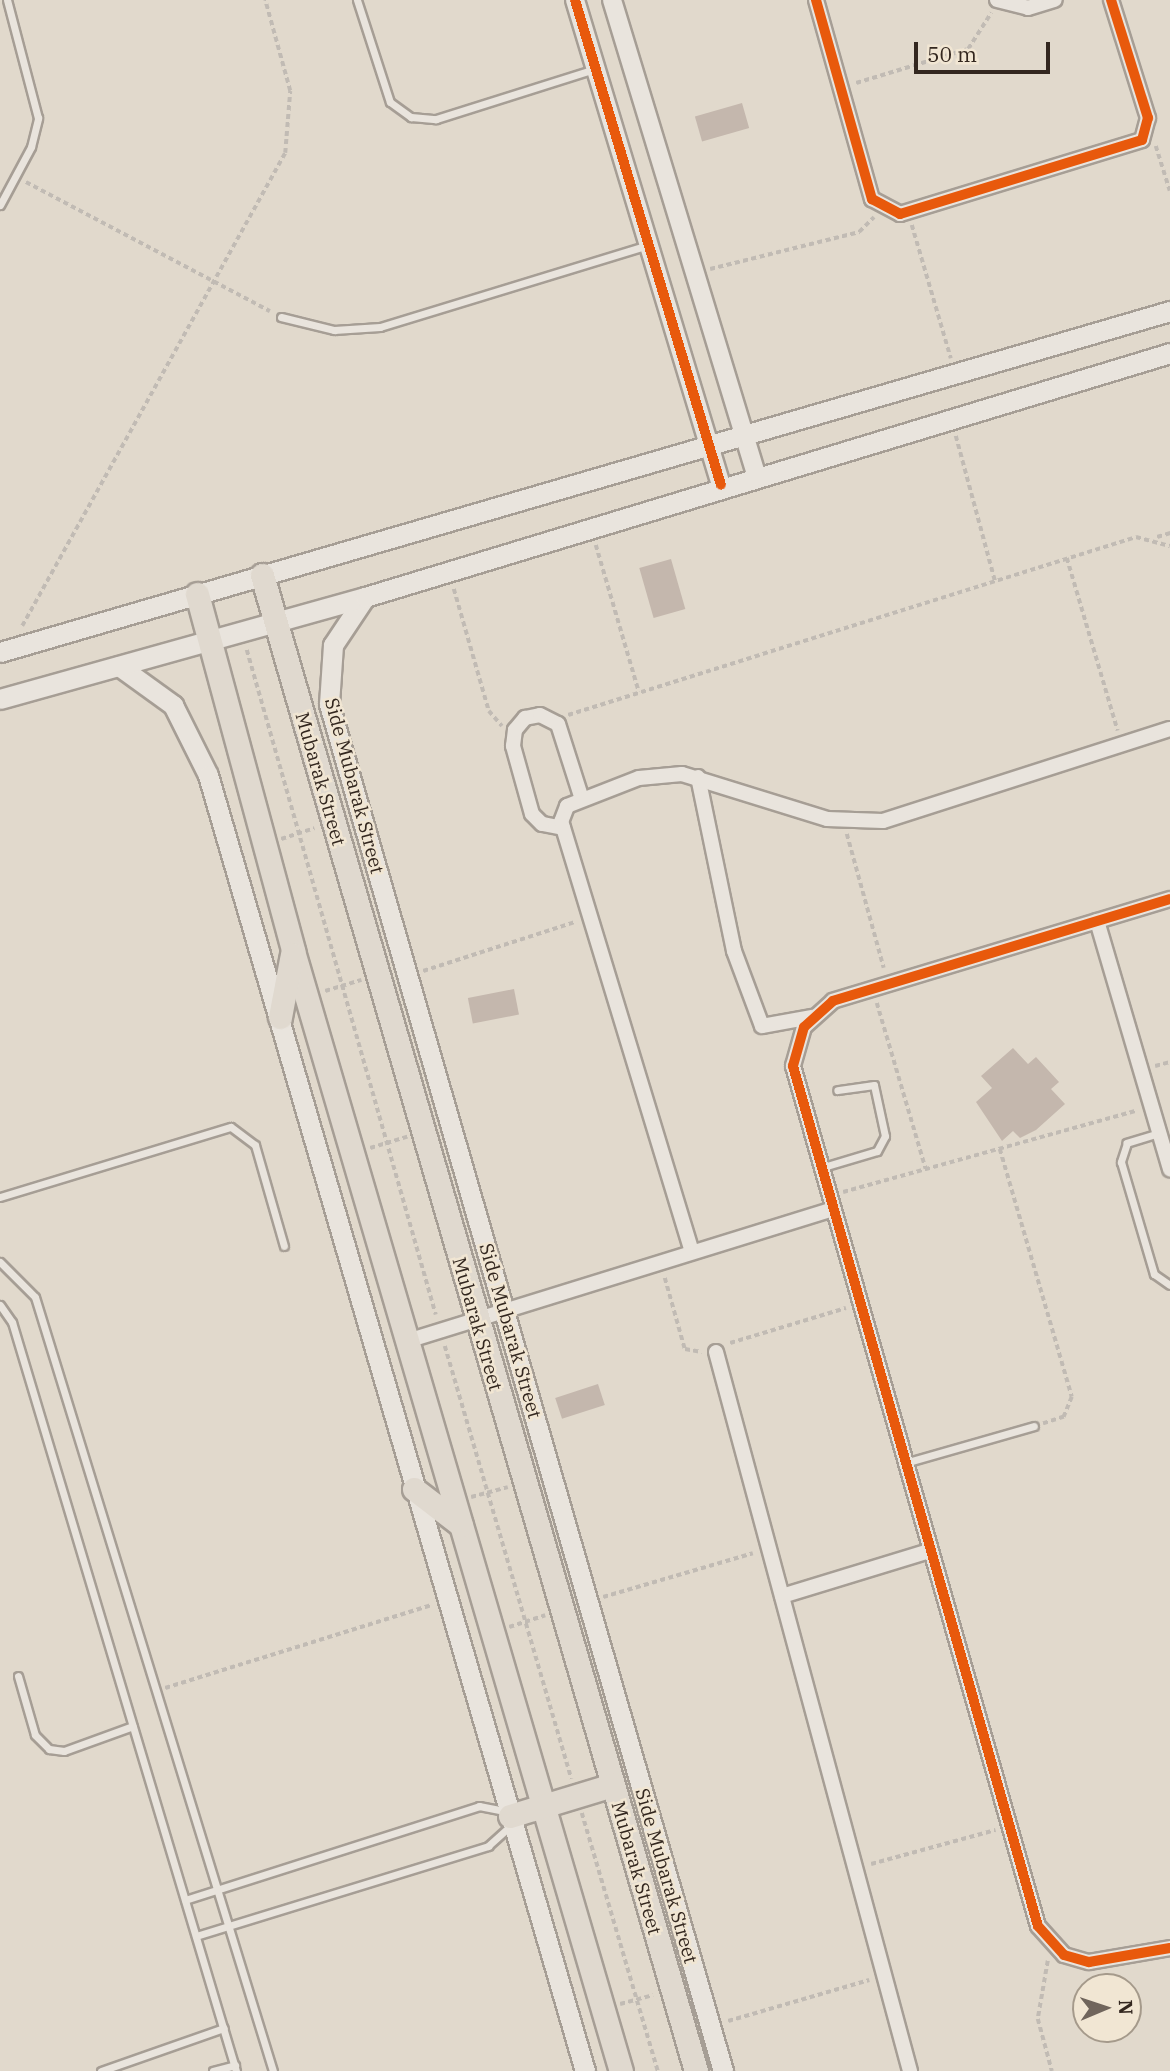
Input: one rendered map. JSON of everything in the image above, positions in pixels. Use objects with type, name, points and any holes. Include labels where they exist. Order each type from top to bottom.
[{"type":"main road","points":[[5,651],[1170,311]]},
{"type":"main road","points":[[0,699],[365,597],[721,485],[1170,353]]},
{"type":"main road","name":"Mubarak Street","points":[[262,575],[475,1319],[696,2071]]},
{"type":"main road","points":[[197,594],[293,951],[621,2071]]},
{"type":"main road","name":"Side Mubarak Street","points":[[365,597],[333,645],[329,704],[723,2071]]},
{"type":"main road","points":[[119,666],[173,705],[197,744],[280,1017],[414,1489],[585,2071]]},
{"type":"main road","points":[[280,1017],[293,951]]},
{"type":"main road","points":[[414,1489],[461,1525]]},
{"type":"main road","points":[[510,1816],[612,1785]]},
{"type":"street","points":[[575,0],[721,485]]},
{"type":"street","points":[[612,0],[756,475]]},
{"type":"street","points":[[816,0],[877,206],[908,213],[1133,145],[1146,135],[1148,118],[1111,0]]},
{"type":"street","points":[[994,2],[1028,8],[1055,0]]},
{"type":"street","points":[[563,828],[542,824],[532,814],[514,730],[533,715],[553,719],[582,799]]},
{"type":"street","points":[[692,1252],[563,828],[563,810],[582,799],[652,775],[698,777],[844,822],[902,816],[1170,729]]},
{"type":"street","points":[[698,777],[734,951],[762,1026],[812,1017]]},
{"type":"street","points":[[1170,899],[833,1001],[812,1017],[798,1039],[793,1066],[858,1304],[1038,1926],[1053,1947],[1088,1962],[1170,1948]]},
{"type":"street","points":[[1097,921],[1170,1169]]},
{"type":"street","points":[[407,1340],[692,1252],[830,1203]]},
{"type":"street","points":[[713,1350],[910,2071]]},
{"type":"street","points":[[782,1596],[929,1551]]},
{"type":"lane","points":[[0,205],[31,147],[38,104],[7,0]]},
{"type":"lane","points":[[357,0],[390,102],[411,117],[436,119],[596,69]]},
{"type":"lane","points":[[281,317],[334,330],[380,327],[648,245]]},
{"type":"lane","points":[[820,1168],[877,1151],[885,1136],[874,1085],[837,1090]]},
{"type":"lane","points":[[0,1197],[231,1127],[255,1145],[284,1246]]},
{"type":"lane","points":[[1159,1132],[1127,1143],[1121,1162],[1154,1274],[1170,1285]]},
{"type":"lane","points":[[0,1262],[35,1297],[273,2071]]},
{"type":"lane","points":[[0,1305],[12,1322],[235,2068],[213,2071]]},
{"type":"lane","points":[[904,1463],[1034,1426]]},
{"type":"lane","points":[[18,1676],[35,1735],[49,1749],[64,1751],[133,1726]]},
{"type":"lane","points":[[185,1900],[479,1806],[498,1806],[510,1816],[503,1838],[488,1846],[196,1936]]},
{"type":"lane","points":[[101,2071],[223,2028]]},
{"type":"path","points":[[5,651],[215,282],[289,138],[290,91],[265,0]]},
{"type":"path","points":[[841,88],[968,49],[984,33],[994,2]]},
{"type":"path","points":[[1148,118],[1170,191]]},
{"type":"path","points":[[16,177],[281,317]]},
{"type":"path","points":[[695,273],[859,232],[877,206]]},
{"type":"path","points":[[908,213],[956,373]]},
{"type":"path","points":[[951,417],[995,580]]},
{"type":"path","points":[[591,526],[639,692]]},
{"type":"path","points":[[553,719],[1136,537],[1154,537],[1170,533]]},
{"type":"path","points":[[1154,537],[1170,546]]},
{"type":"path","points":[[1067,558],[1122,744]]},
{"type":"path","points":[[449,570],[489,711],[514,730]]},
{"type":"path","points":[[241,631],[390,1142],[440,1330],[658,2071]]},
{"type":"path","points":[[265,844],[332,821]]},
{"type":"path","points":[[844,822],[888,983]]},
{"type":"path","points":[[407,976],[591,917]]},
{"type":"path","points":[[306,996],[377,976]]},
{"type":"path","points":[[873,988],[926,1169]]},
{"type":"path","points":[[830,1203],[926,1169],[1152,1107]]},
{"type":"path","points":[[352,1154],[422,1133]]},
{"type":"path","points":[[1000,1149],[1072,1397],[1064,1417],[1034,1426]]},
{"type":"path","points":[[660,1262],[685,1349],[713,1350],[858,1304]]},
{"type":"path","points":[[454,1502],[523,1482]]},
{"type":"path","points":[[587,1601],[769,1548]]},
{"type":"path","points":[[156,1690],[447,1601]]},
{"type":"path","points":[[493,1632],[560,1610]]},
{"type":"path","points":[[856,1869],[1009,1826]]},
{"type":"path","points":[[1052,2071],[1038,2007],[1053,1947]]},
{"type":"path","points":[[709,2026],[884,1976]]},
{"type":"path","points":[[603,2010],[672,1989]]},
{"type":"building","points":[[742,103],[749,128],[702,141],[695,117]]},
{"type":"building","points":[[671,559],[685,609],[654,618],[639,568]]},
{"type":"building","points":[[514,989],[519,1015],[473,1023],[468,998]]},
{"type":"building","points":[[1013,1048],[1028,1064],[1036,1057],[1059,1082],[1051,1089],[1065,1104],[1036,1130],[1020,1138],[1013,1131],[1002,1141],[976,1102],[992,1088],[981,1076]]},
{"type":"building","points":[[598,1384],[605,1405],[562,1419],[555,1398]]},
{"type":"cycle path","points":[[575,0],[721,485]]},
{"type":"cycle path","points":[[816,0],[872,199],[900,214],[1142,140],[1148,118],[1111,0]]},
{"type":"cycle path","points":[[1170,899],[833,1001],[804,1027],[793,1066],[1038,1926],[1064,1955],[1089,1962],[1170,1948]]}]
